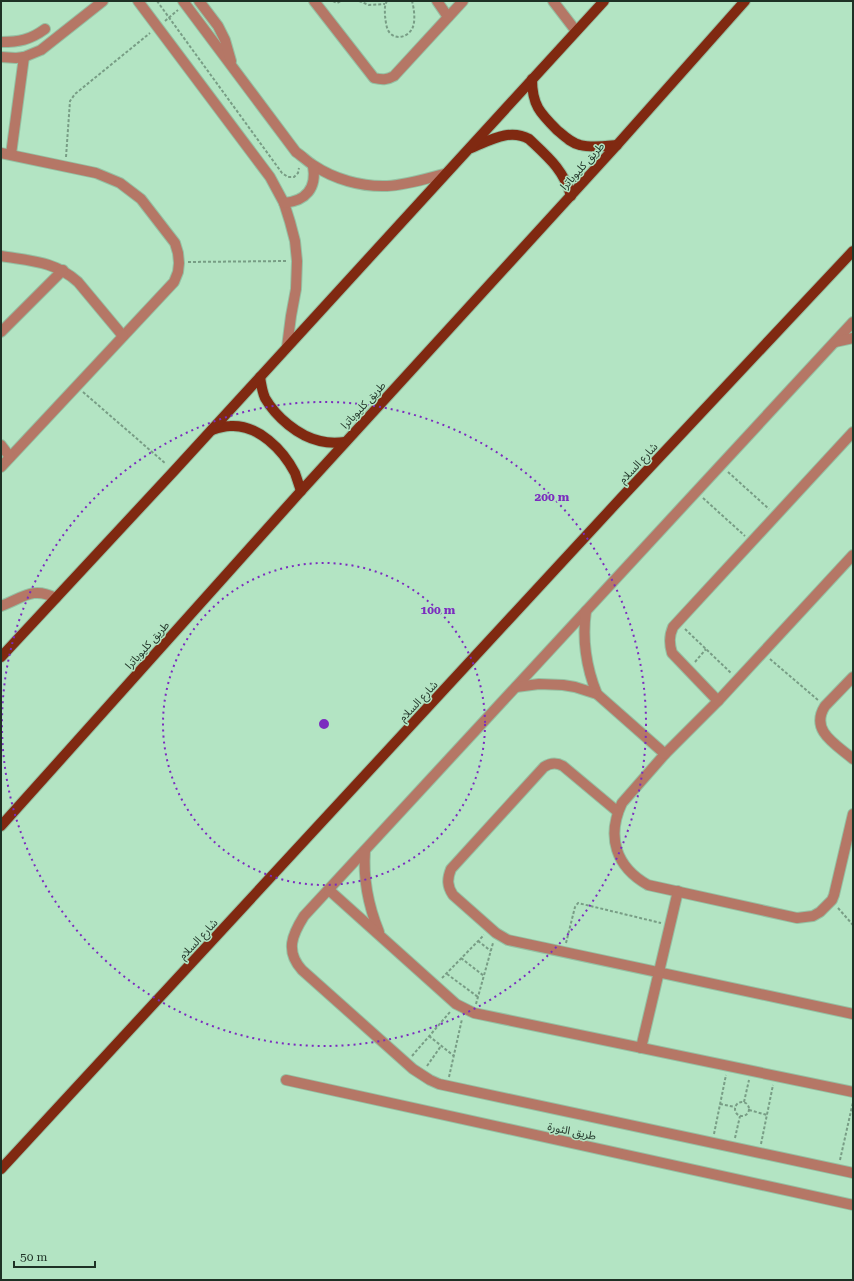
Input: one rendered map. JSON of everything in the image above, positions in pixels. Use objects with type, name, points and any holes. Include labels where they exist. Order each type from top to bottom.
[{"type":"main road","points":[[1,657],[174,471],[444,174],[604,1]]},
{"type":"main road","name":"طريق كليوباترا","points":[[1,826],[345,442],[571,196],[745,1]]},
{"type":"main road","points":[[532,79],[535,100],[542,114],[568,139],[579,145],[587,146],[617,145]]},
{"type":"main road","points":[[469,148],[504,135],[511,134],[523,136],[529,139],[559,169],[571,196]]},
{"type":"main road","name":"شارع السلام","points":[[1,1169],[617,503],[853,251]]},
{"type":"main road","points":[[260,377],[261,388],[271,407],[279,416],[297,430],[308,437],[320,441],[332,443],[345,442]]},
{"type":"main road","points":[[210,431],[232,426],[247,428],[262,435],[285,458],[295,474],[301,491]]},
{"type":"street","points":[[1,57],[24,57],[41,50],[103,1]]},
{"type":"street","points":[[138,1],[270,177],[284,203],[295,241],[297,261],[296,289],[287,347]]},
{"type":"street","points":[[199,1],[218,26],[225,40],[234,68]]},
{"type":"street","points":[[314,1],[374,78],[379,80],[390,79],[394,76],[463,1]]},
{"type":"street","points":[[436,1],[448,17]]},
{"type":"street","points":[[553,1],[576,31]]},
{"type":"street","points":[[180,6],[234,68],[296,152],[313,166],[336,178],[354,183],[386,186],[412,183],[444,174]]},
{"type":"street","points":[[1,42],[15,42],[26,39],[37,35],[45,29]]},
{"type":"street","points":[[1,467],[174,282],[178,272],[179,262],[176,243],[141,200],[120,184],[96,173],[6,154],[24,57]]},
{"type":"street","points":[[284,203],[302,199],[308,192],[313,184],[315,175],[313,166]]},
{"type":"street","points":[[1,256],[45,263],[63,270],[78,282],[123,336]]},
{"type":"street","points":[[1,332],[63,270]]},
{"type":"street","points":[[853,322],[304,916],[292,940],[291,948],[296,964],[302,970],[406,1063],[421,1075],[435,1082],[447,1086],[853,1173]]},
{"type":"street","points":[[835,342],[853,338]]},
{"type":"street","points":[[718,701],[672,653],[670,646],[670,633],[673,627],[853,432]]},
{"type":"street","points":[[1,445],[10,457]]},
{"type":"street","points":[[853,555],[718,701],[665,754],[622,803],[614,823],[614,835],[620,859],[627,870],[648,885],[797,918],[805,918],[817,914],[827,907],[832,900],[853,814]]},
{"type":"street","points":[[1,606],[37,592],[47,593],[56,598]]},
{"type":"street","points":[[586,611],[584,623],[584,647],[589,671],[597,694]]},
{"type":"street","points":[[853,677],[825,706],[820,719],[822,731],[825,736],[853,759]]},
{"type":"street","points":[[516,687],[539,684],[563,685],[580,688],[597,694],[665,754]]},
{"type":"street","points":[[618,812],[563,766],[553,763],[544,767],[450,869],[448,876],[449,890],[452,895],[493,931],[508,940],[853,1014]]},
{"type":"street","points":[[365,851],[364,873],[367,894],[372,915],[380,936]]},
{"type":"street","points":[[329,890],[435,985],[465,1009],[641,1048],[853,1092]]},
{"type":"street","points":[[641,1048],[678,891]]},
{"type":"street","name":"طريق الثورة","points":[[286,1080],[853,1205]]},
{"type":"path","points":[[157,1],[282,173],[288,177],[294,177],[299,170],[298,164]]},
{"type":"path","points":[[333,1],[337,3],[341,1]]},
{"type":"path","points":[[359,1],[369,5],[385,4]]},
{"type":"path","points":[[387,1],[385,4],[388,30],[391,35],[400,37],[409,34],[414,26],[412,1]]},
{"type":"path","points":[[65,166],[70,101],[75,94],[170,17],[180,6]]},
{"type":"path","points":[[179,262],[297,261]]},
{"type":"path","points":[[76,386],[174,471]]},
{"type":"path","points":[[721,465],[776,515]]},
{"type":"path","points":[[696,492],[752,542]]},
{"type":"path","points":[[678,621],[737,679]]},
{"type":"path","points":[[687,670],[706,649]]},
{"type":"path","points":[[762,653],[825,706]]},
{"type":"path","points":[[832,900],[853,925]]},
{"type":"path","points":[[563,952],[575,905],[578,903],[670,925]]},
{"type":"path","points":[[435,985],[478,941],[493,931]]},
{"type":"path","points":[[406,1063],[429,1036],[465,1009],[478,997],[491,951],[493,931]]},
{"type":"path","points":[[478,941],[491,951]]},
{"type":"path","points":[[461,958],[484,976]]},
{"type":"path","points":[[446,974],[478,997]]},
{"type":"path","points":[[447,1086],[465,1009]]},
{"type":"path","points":[[429,1036],[454,1056]]},
{"type":"path","points":[[421,1075],[441,1046]]},
{"type":"path","points":[[712,1143],[728,1066]]},
{"type":"path","points":[[744,1102],[751,1071]]},
{"type":"path","points":[[759,1153],[775,1076]]},
{"type":"path","points":[[838,1170],[853,1100]]},
{"type":"path","points":[[740,1116],[736,1113],[735,1107],[737,1103],[744,1102]]},
{"type":"path","points":[[740,1116],[746,1115],[748,1110],[748,1106],[744,1102]]},
{"type":"path","points":[[720,1104],[735,1107]]},
{"type":"path","points":[[748,1110],[767,1115]]},
{"type":"path","points":[[733,1147],[740,1116]]}]
